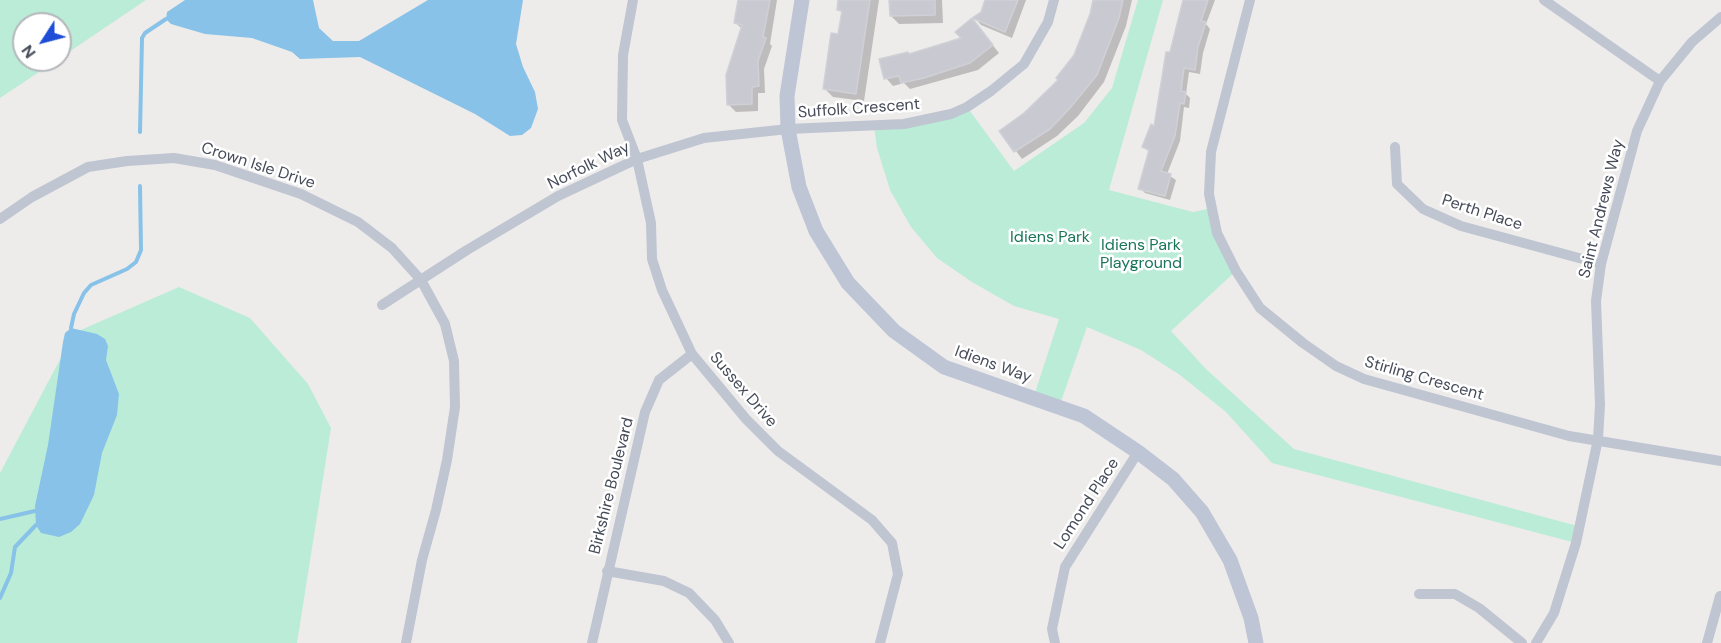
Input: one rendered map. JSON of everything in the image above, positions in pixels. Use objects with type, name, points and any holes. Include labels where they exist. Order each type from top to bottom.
[{"type":"street","name":"Sussex Drive","points":[[633,0],[623,55],[622,120],[637,159],[651,223],[652,259],[662,290],[692,354],[746,419],[778,451],[872,520],[892,543],[898,574],[880,643]]},
{"type":"street","name":"Idiens Way","points":[[802,0],[786,96],[788,129],[799,187],[816,231],[848,283],[894,331],[944,367],[1084,416],[1138,452],[1173,479],[1202,512],[1230,560],[1251,618],[1256,643]]},
{"type":"street","name":"Suffolk Crescent","points":[[788,129],[904,124],[951,114],[967,108],[1024,64],[1048,22],[1054,0]]},
{"type":"street","name":"Stirling Crescent","points":[[1250,0],[1211,152],[1209,194],[1217,233],[1236,271],[1260,308],[1328,360],[1364,379],[1569,435],[1721,461]]},
{"type":"street","points":[[1544,0],[1660,81]]},
{"type":"street","name":"Saint Andrews Way","points":[[1536,643],[1554,613],[1581,527],[1598,439],[1600,405],[1596,302],[1601,264],[1637,130],[1660,81],[1692,42],[1721,17]]},
{"type":"street","name":"Norfolk Way","points":[[421,280],[558,196],[637,159],[704,138],[788,129]]},
{"type":"street","name":"Perth Place","points":[[1395,147],[1398,184],[1423,209],[1461,226],[1601,264]]},
{"type":"street","name":"Crown Isle Drive","points":[[0,219],[32,197],[88,167],[127,161],[174,158],[215,165],[301,194],[358,222],[392,248],[421,280],[445,324],[454,361],[455,407],[447,460],[422,560],[406,643]]},
{"type":"street","points":[[382,305],[421,280]]},
{"type":"street","name":"Birkshire Boulevard","points":[[592,643],[645,412],[659,380],[692,354]]},
{"type":"street","name":"Lomond Place","points":[[1055,643],[1052,629],[1065,567],[1138,452]]},
{"type":"street","points":[[607,571],[664,580],[688,593],[715,620],[729,643]]},
{"type":"street","points":[[1419,594],[1455,594],[1479,608],[1522,643]]},
{"type":"street","points":[[1707,643],[1720,596]]},
{"type":"green space","points":[[0,0],[146,0],[72,50],[72,12],[12,12],[12,72],[39,72],[0,98]]},
{"type":"green space","name":"Idiens Park","points":[[1138,0],[1163,0],[1109,190],[1193,212],[1212,208],[1236,271],[1171,331],[1206,369],[1294,449],[1581,527],[1576,543],[1272,463],[1226,412],[1180,375],[1141,350],[1087,327],[1059,407],[1033,399],[1059,319],[1014,306],[972,282],[937,258],[911,227],[890,190],[877,148],[874,126],[967,107],[1014,171],[1084,123],[1112,88]]},
{"type":"green space","points":[[179,287],[250,318],[308,384],[331,428],[297,643],[0,643],[0,473],[74,333]]},
{"type":"water","points":[[185,0],[313,0],[319,28],[333,41],[359,41],[428,0],[523,0],[516,44],[523,67],[535,92],[538,109],[531,128],[522,135],[510,136],[475,114],[360,57],[300,59],[292,52],[252,38],[205,34],[171,24],[166,19],[167,12]]},
{"type":"water","points":[[71,328],[97,334],[105,339],[108,346],[106,360],[119,394],[117,415],[102,453],[94,495],[80,524],[71,532],[59,537],[41,533],[36,525],[35,506],[48,445],[63,342],[65,333]]},
{"type":"building","points":[[738,0],[770,0],[763,37],[766,38],[758,61],[759,86],[752,87],[752,104],[727,105],[726,75],[742,25],[734,23]]},
{"type":"building","points":[[838,0],[870,0],[856,94],[823,89],[831,33],[838,34],[842,11],[837,10]]},
{"type":"building","points":[[889,0],[935,0],[935,15],[890,16]]},
{"type":"building","points":[[985,0],[1018,0],[1005,32],[972,18],[981,12]]},
{"type":"building","points":[[1093,0],[1123,0],[1119,18],[1097,75],[1050,129],[1014,152],[999,131],[1024,113],[1058,80],[1056,78],[1074,55]]},
{"type":"building","points":[[1183,0],[1208,0],[1201,21],[1206,22],[1198,47],[1195,70],[1184,68],[1181,91],[1186,92],[1184,104],[1180,103],[1175,136],[1161,171],[1171,174],[1165,196],[1138,189],[1149,150],[1142,147],[1151,124],[1154,126],[1166,52],[1170,52]]},
{"type":"building","points":[[972,18],[993,45],[970,63],[901,83],[899,76],[884,79],[879,59],[908,52],[909,54],[961,38],[955,32]]},
{"type":"waterway","points":[[140,132],[142,38],[145,33],[166,19]]},
{"type":"waterway","points":[[71,328],[74,314],[84,293],[91,285],[127,269],[136,262],[141,250],[140,186]]},
{"type":"waterway","points":[[0,519],[35,511]]},
{"type":"waterway","points":[[0,598],[11,573],[15,547],[36,525]]},
{"type":"park label","name":"Idiens Park Playground","points":[[1141,255]]}]
